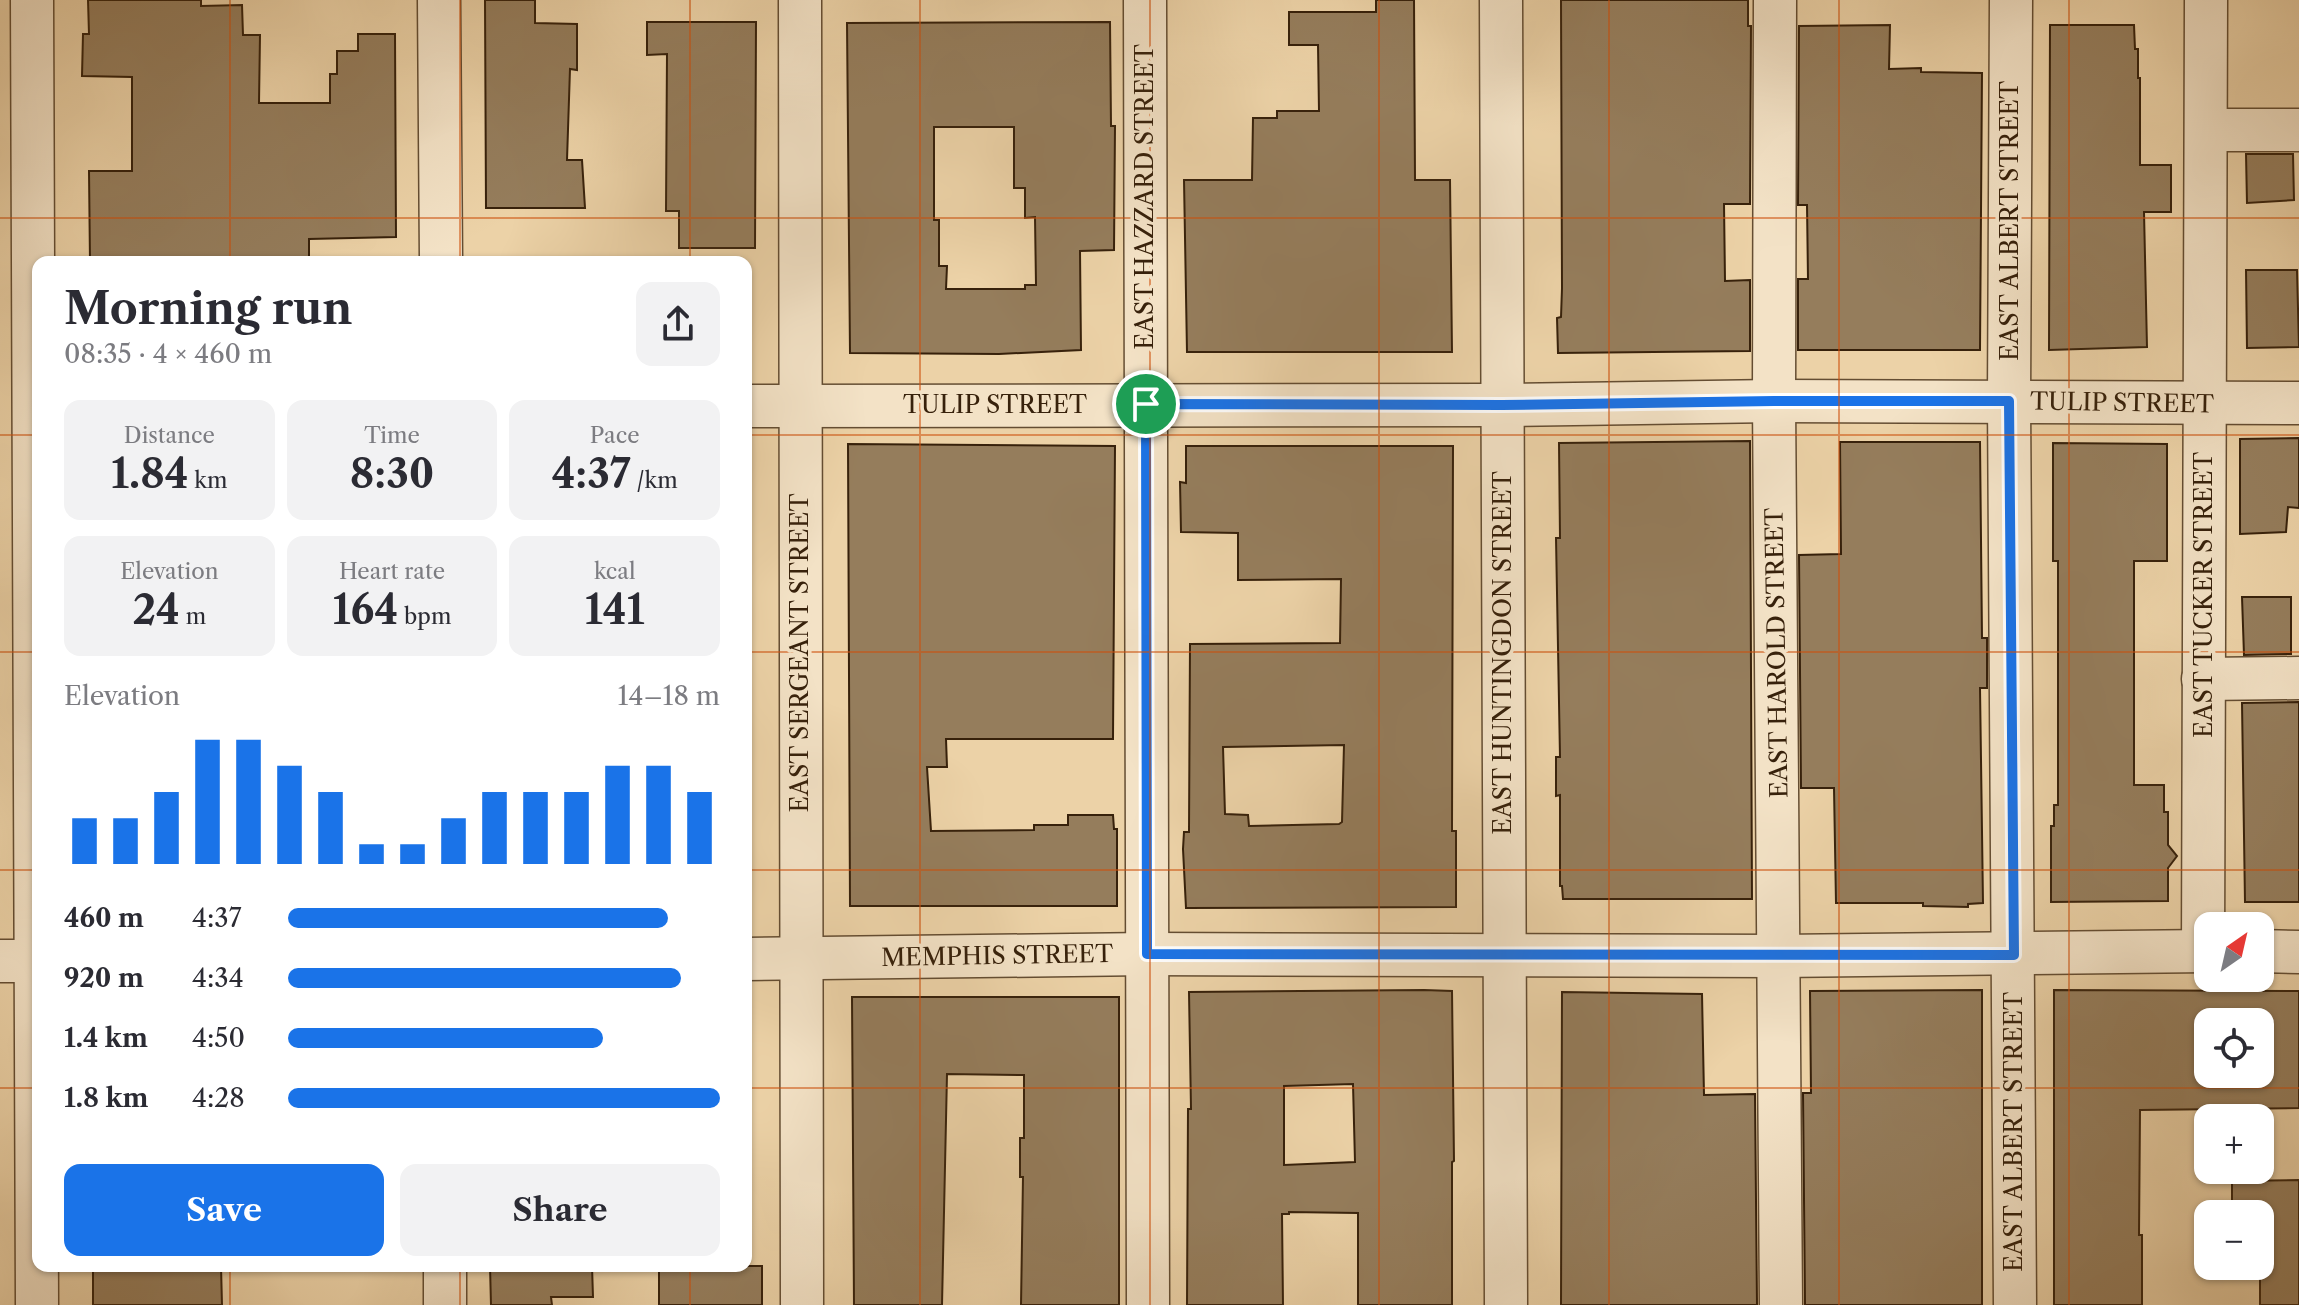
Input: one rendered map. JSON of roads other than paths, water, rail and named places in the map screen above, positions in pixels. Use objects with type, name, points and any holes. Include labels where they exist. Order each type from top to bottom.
[{"type":"street","points":[[32,0],[24,410],[32,725]]},
{"type":"street","points":[[439,0],[441,256]]},
{"type":"street","name":"EAST SERGEANT STREET","points":[[800,0],[802,1305]]},
{"type":"street","name":"EAST HAZZARD STREET","points":[[1145,0],[1148,1305]]},
{"type":"street","name":"EAST HUNTINGDON STREET","points":[[1501,0],[1506,1305]]},
{"type":"street","name":"EAST HAROLD STREET","points":[[1775,0],[1774,401],[1781,1305]]},
{"type":"street","name":"EAST ALBERT STREET","points":[[2011,0],[2009,401],[2015,1305]]},
{"type":"street","name":"EAST TUCKER STREET","points":[[2206,0],[2203,679],[2206,912]]},
{"type":"street","points":[[2207,130],[2299,130]]},
{"type":"street","name":"TULIP STREET","points":[[752,406],[1502,405],[1774,401],[2299,403]]},
{"type":"street","points":[[2203,679],[2299,678]]},
{"type":"street","name":"MEMPHIS STREET","points":[[752,959],[1147,954],[1780,956],[2194,951]]},
{"type":"street","points":[[2274,951],[2299,952]]},
{"type":"street","points":[[0,961],[32,961]]},
{"type":"street","points":[[37,1272],[37,1305]]},
{"type":"street","points":[[445,1272],[445,1305]]}]
